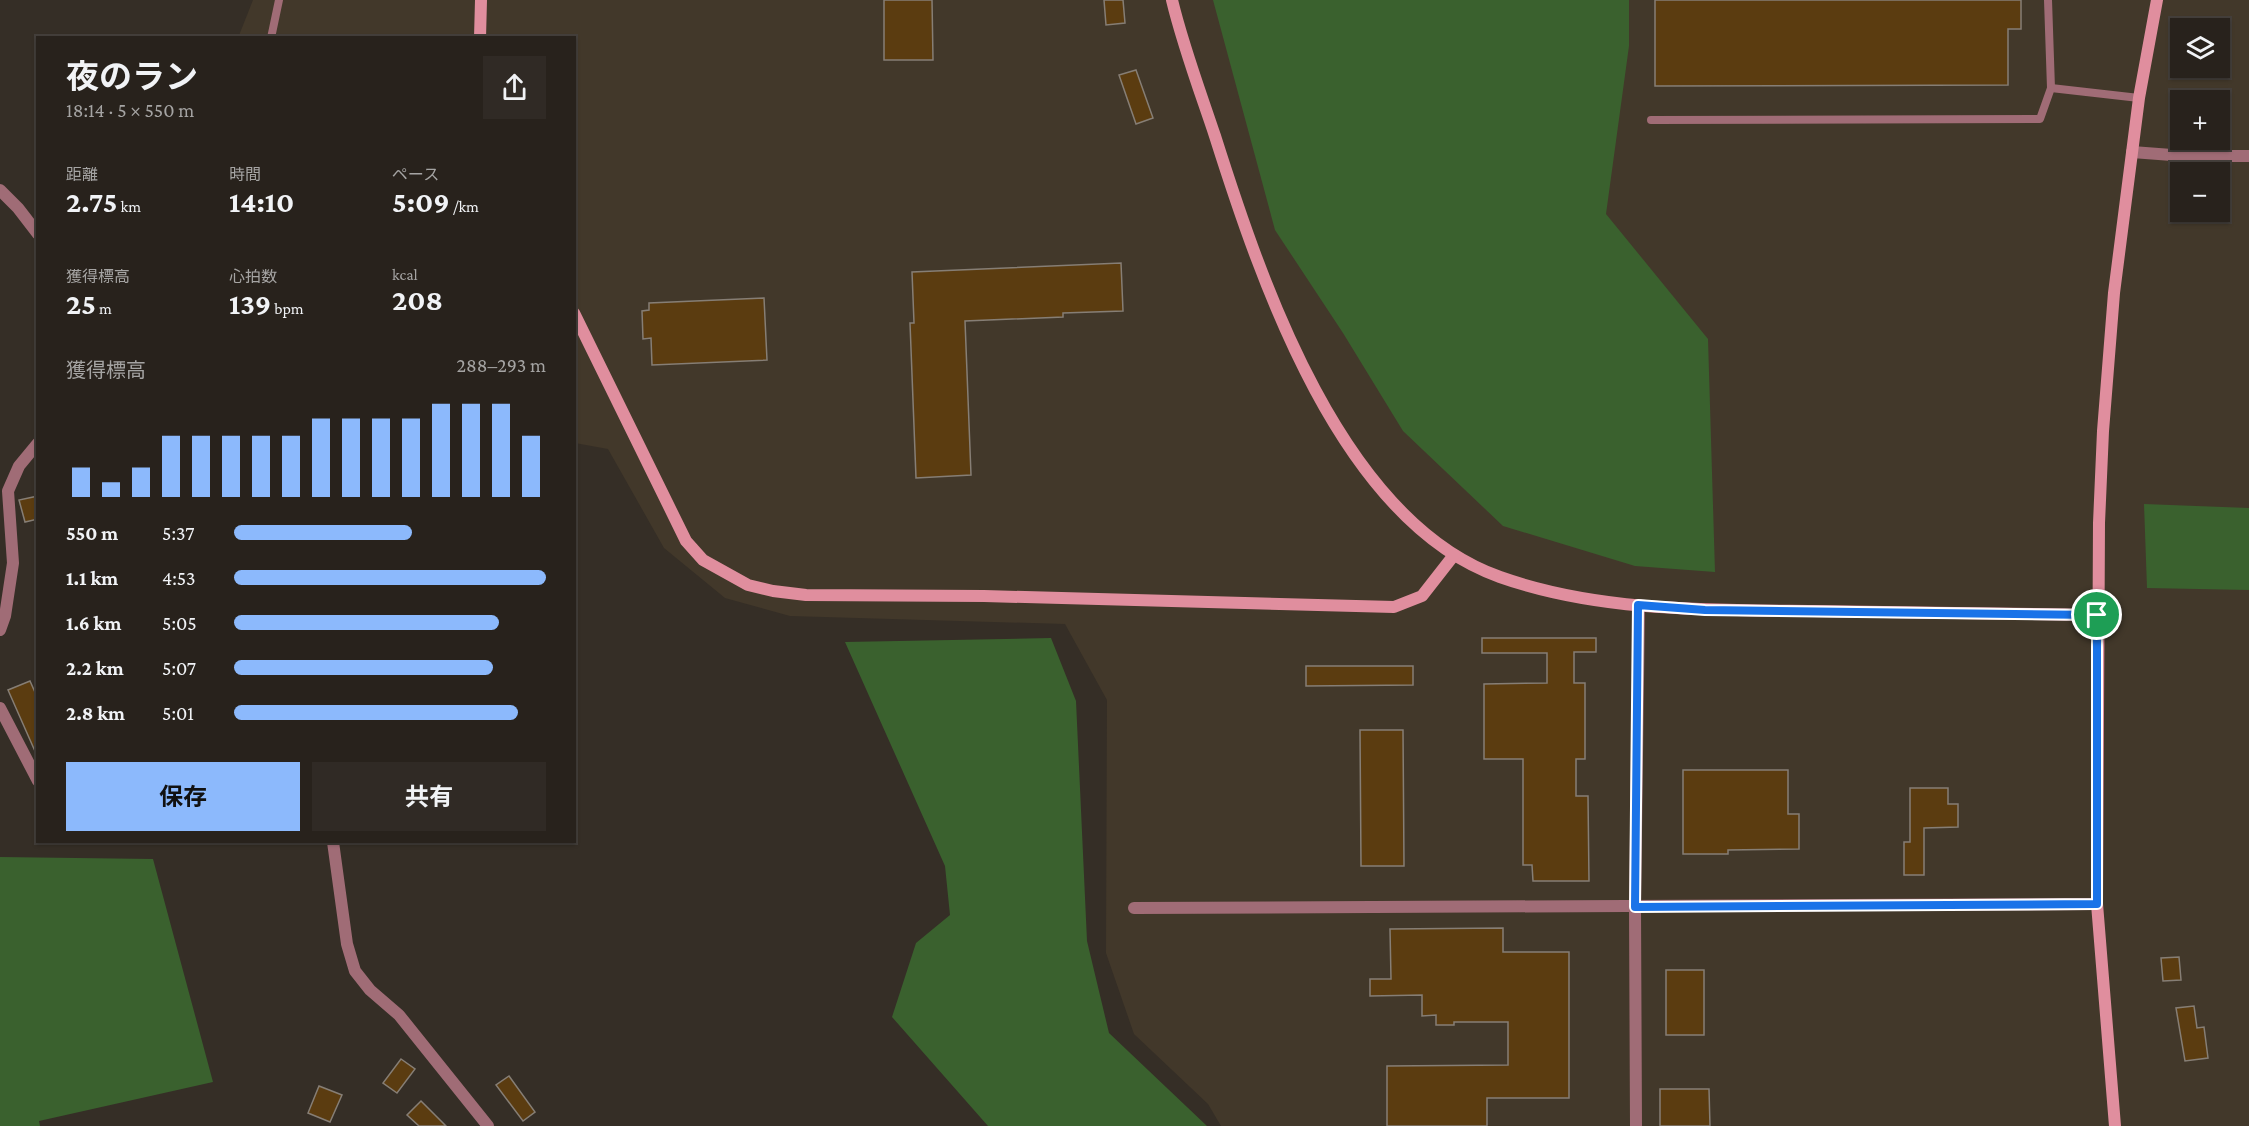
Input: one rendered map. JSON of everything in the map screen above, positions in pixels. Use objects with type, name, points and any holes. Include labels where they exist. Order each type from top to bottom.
[{"type":"street","points":[[480,36],[481,0]]},
{"type":"street","points":[[1172,0],[1247,237],[1281,320],[1315,392],[1364,466],[1394,504],[1420,530],[1454,555],[1498,576],[1535,587],[1638,605],[1705,610],[2097,615]]},
{"type":"street","points":[[2115,1126],[2097,904],[2097,615],[2103,431],[2114,293],[2139,98],[2157,0]]},
{"type":"street","points":[[2132,152],[2185,156],[2249,156]]},
{"type":"street","points":[[0,190],[18,207],[36,231]]},
{"type":"street","points":[[576,317],[686,540],[703,560],[748,585],[806,595],[984,596],[1394,607],[1422,596],[1454,555]]},
{"type":"street","points":[[0,630],[5,616],[13,562],[8,491],[19,466],[36,445]]},
{"type":"street","points":[[1636,1126],[1635,907],[1638,605]]},
{"type":"street","points":[[0,708],[36,777]]},
{"type":"street","points":[[333,843],[347,944],[355,971],[370,990],[399,1015],[488,1126]]},
{"type":"street","points":[[1134,908],[2097,904]]},
{"type":"lane","points":[[271,36],[279,0]]},
{"type":"lane","points":[[1651,120],[2040,119],[2050,88],[2048,0]]},
{"type":"lane","points":[[2050,88],[2139,98]]},
{"type":"shaded area","points":[[253,0],[2249,0],[2249,1126],[1221,1126],[1208,1104],[1134,1034],[1106,953],[1107,700],[1065,624],[790,616],[725,598],[664,548],[608,449],[576,443],[576,36],[239,36]]},
{"type":"green space","points":[[1213,0],[1629,0],[1629,46],[1606,214],[1708,339],[1715,572],[1635,566],[1503,526],[1403,431],[1343,333],[1275,230]]},
{"type":"green space","points":[[2144,504],[2249,508],[2249,590],[2147,588]]},
{"type":"green space","points":[[1051,638],[1076,701],[1087,941],[1109,1033],[1207,1126],[988,1126],[892,1017],[916,943],[950,915],[945,866],[845,642]]},
{"type":"green space","points":[[0,857],[153,859],[213,1082],[39,1121],[40,1126],[0,1126]]},
{"type":"building","points":[[884,0],[932,0],[933,60],[884,60]]},
{"type":"building","points":[[1104,0],[1123,0],[1125,23],[1106,25]]},
{"type":"building","points":[[1655,0],[2021,0],[2021,29],[2008,29],[2008,85],[1655,86]]},
{"type":"building","points":[[1136,70],[1153,118],[1136,124],[1119,75]]},
{"type":"building","points":[[1121,263],[1123,311],[1063,313],[1063,317],[965,321],[971,475],[916,478],[910,323],[914,323],[912,272]]},
{"type":"building","points":[[764,298],[767,360],[652,365],[651,338],[643,339],[642,311],[649,310],[649,303]]},
{"type":"building","points":[[36,496],[36,519],[25,522],[19,500]]},
{"type":"building","points":[[1482,638],[1596,638],[1596,652],[1574,652],[1574,683],[1585,683],[1585,759],[1576,759],[1576,796],[1588,796],[1589,881],[1533,881],[1532,865],[1523,865],[1523,759],[1484,759],[1484,684],[1547,683],[1547,653],[1482,653]]},
{"type":"building","points":[[1306,666],[1413,666],[1413,685],[1306,686]]},
{"type":"building","points":[[30,681],[36,694],[36,753],[8,690]]},
{"type":"building","points":[[1360,730],[1403,730],[1404,866],[1361,866]]},
{"type":"building","points":[[1683,770],[1788,770],[1788,814],[1799,814],[1799,849],[1728,850],[1728,854],[1683,854]]},
{"type":"building","points":[[1910,788],[1948,788],[1948,804],[1958,804],[1958,827],[1924,828],[1924,875],[1904,875],[1904,842],[1910,842]]},
{"type":"building","points":[[1503,928],[1503,952],[1569,952],[1569,1098],[1487,1098],[1487,1126],[1387,1126],[1387,1066],[1508,1065],[1508,1022],[1454,1022],[1454,1025],[1436,1025],[1436,1015],[1422,1016],[1422,995],[1370,996],[1370,979],[1391,979],[1390,929]]},
{"type":"building","points":[[2179,957],[2181,980],[2163,981],[2161,958]]},
{"type":"building","points":[[1666,970],[1704,970],[1704,1035],[1666,1035]]},
{"type":"building","points":[[2194,1006],[2197,1028],[2204,1027],[2208,1058],[2185,1061],[2176,1008]]},
{"type":"building","points":[[401,1059],[415,1069],[397,1093],[383,1083]]},
{"type":"building","points":[[509,1076],[535,1112],[523,1121],[496,1085]]},
{"type":"building","points":[[319,1086],[342,1095],[330,1122],[308,1113]]},
{"type":"building","points":[[1660,1089],[1709,1089],[1710,1126],[1660,1126]]},
{"type":"building","points":[[421,1101],[446,1126],[419,1126],[407,1115]]},
{"type":"route","points":[[1638,605],[1705,610],[2097,615],[2097,904],[1635,907],[1638,605]]}]
